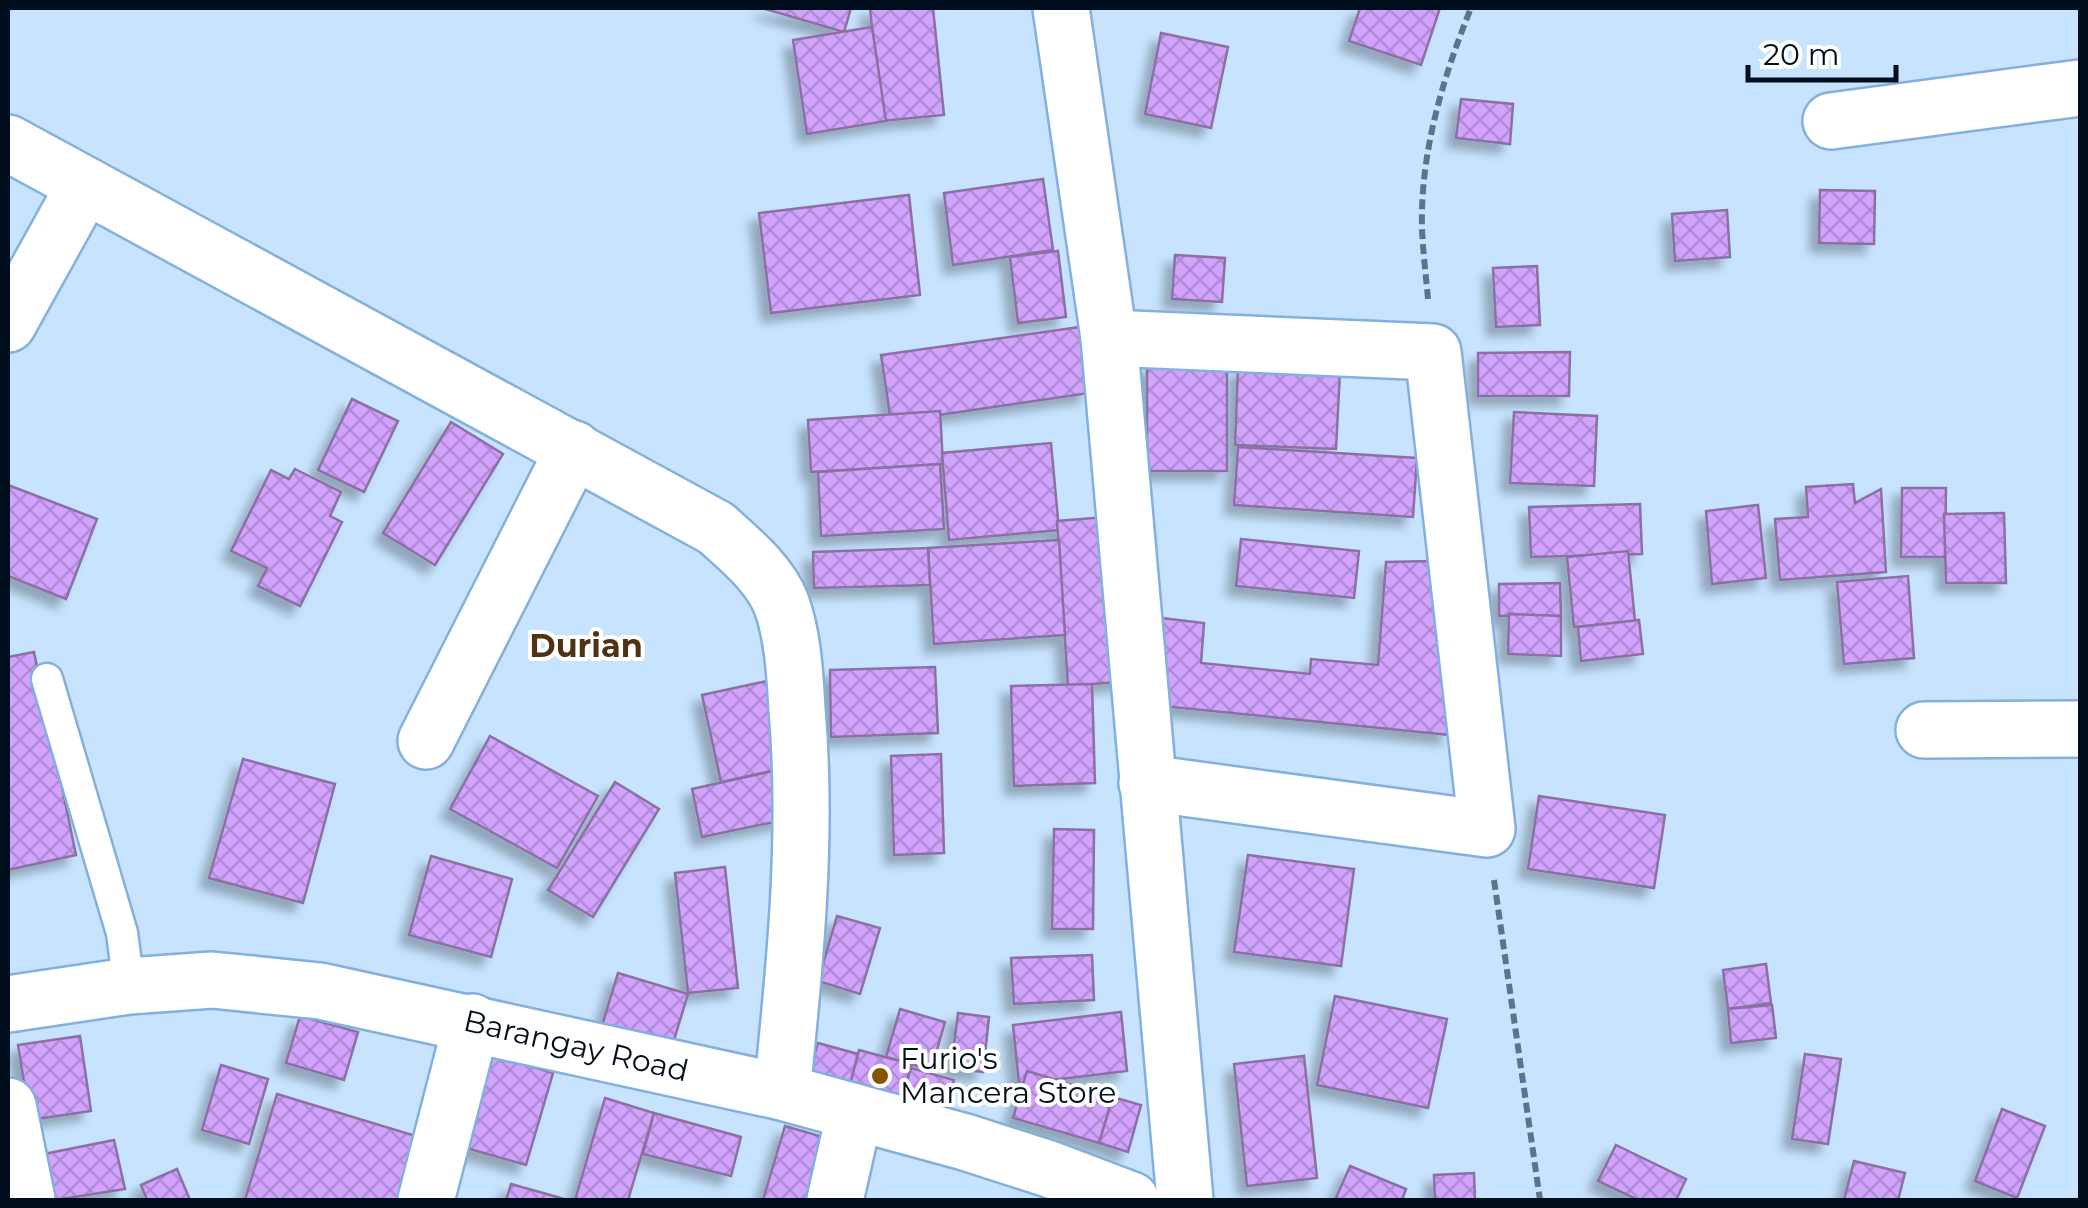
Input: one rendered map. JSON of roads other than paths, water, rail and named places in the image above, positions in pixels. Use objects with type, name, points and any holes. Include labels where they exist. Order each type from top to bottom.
[{"type":"street","points":[[1061,8],[1109,338],[1185,1200]]},
{"type":"street","points":[[1830,122],[2080,88]]},
{"type":"street","points":[[8,143],[716,528],[753,562],[780,601],[794,670],[801,752],[794,965],[782,1092]]},
{"type":"street","points":[[8,324],[85,185]]},
{"type":"street","points":[[1109,338],[1433,352],[1487,829],[1146,784]]},
{"type":"street","points":[[426,741],[574,449]]},
{"type":"street","points":[[1924,730],[2080,729]]},
{"type":"street","name":"Barangay Road","points":[[8,1004],[130,986],[212,980],[320,991],[782,1092],[1049,1169],[1131,1200]]},
{"type":"street","points":[[426,1200],[472,1022]]},
{"type":"street","points":[[8,1106],[27,1200]]},
{"type":"street","points":[[835,1200],[856,1112]]},
{"type":"lane","points":[[47,679],[122,933],[130,986]]},
{"type":"place","name":"Furio's Mancera Store","points":[[880,1076]]},
{"type":"district","name":"Durian","points":[[586,646]]}]
